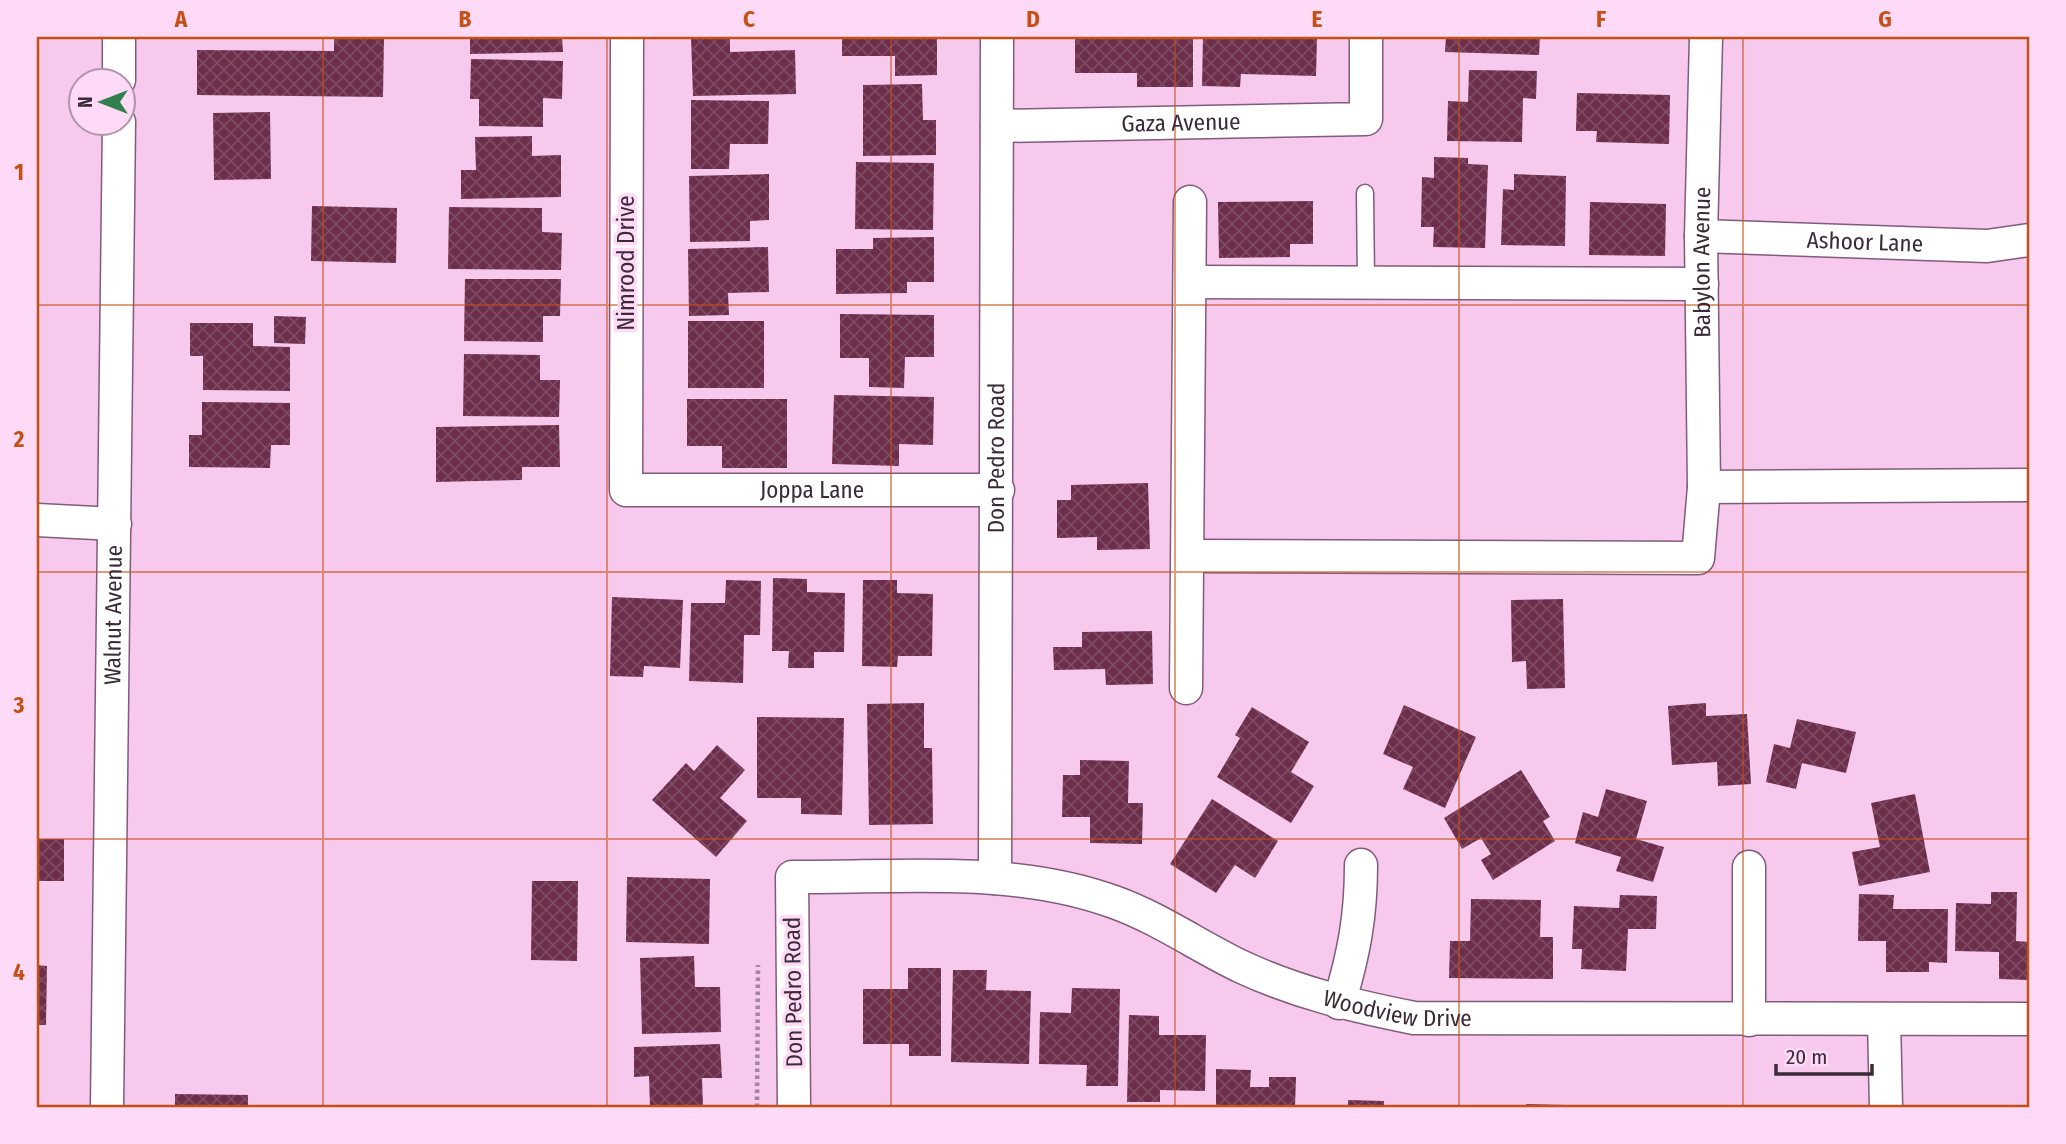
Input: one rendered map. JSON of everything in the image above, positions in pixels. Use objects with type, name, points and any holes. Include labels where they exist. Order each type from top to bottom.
[{"type":"street","points":[[119,66],[120,37]]},
{"type":"street","name":"Nimrood Drive","points":[[626,490],[627,37]]},
{"type":"street","name":"Don Pedro Road","points":[[995,878],[997,37]]},
{"type":"street","name":"Gaza Avenue","points":[[997,126],[1366,119],[1366,37]]},
{"type":"street","name":"Babylon Avenue","points":[[1189,556],[1698,558],[1704,487],[1701,236],[1706,37]]},
{"type":"street","name":"Walnut Avenue","points":[[107,1107],[119,136]]},
{"type":"street","points":[[1186,688],[1190,202]]},
{"type":"street","name":"Ashoor Lane","points":[[1701,236],[1987,246],[2029,240]]},
{"type":"street","points":[[1190,282],[1702,284]]},
{"type":"street","points":[[1704,487],[2029,485]]},
{"type":"street","name":"Joppa Lane","points":[[626,490],[998,490]]},
{"type":"street","points":[[37,520],[115,524]]},
{"type":"street","points":[[1339,1003],[1353,958],[1361,915],[1361,865]]},
{"type":"street","points":[[1749,867],[1749,1020]]},
{"type":"street","name":"Don Pedro Road","points":[[792,877],[794,1107]]},
{"type":"street","name":"Woodview Drive","points":[[792,877],[995,878],[1048,884],[1113,901],[1168,925],[1240,966],[1339,1003],[1414,1018],[2029,1019]]},
{"type":"street","points":[[1884,1019],[1886,1107]]},
{"type":"lane","points":[[1365,192],[1366,283]]},
{"type":"path","points":[[757,1107],[758,958]]},
{"type":"building","points":[[334,37],[384,37],[383,97],[197,95],[197,50],[334,51]]},
{"type":"building","points":[[470,37],[562,37],[563,52],[470,54]]},
{"type":"building","points":[[691,37],[730,37],[730,52],[795,50],[796,94],[693,96]]},
{"type":"building","points":[[842,37],[937,37],[937,75],[895,76],[895,56],[842,56]]},
{"type":"building","points":[[1075,37],[1193,37],[1193,87],[1137,87],[1137,73],[1075,73]]},
{"type":"building","points":[[1203,37],[1317,37],[1316,76],[1241,74],[1240,87],[1202,86]]},
{"type":"building","points":[[1446,37],[1540,37],[1539,55],[1445,52]]},
{"type":"building","points":[[471,59],[563,61],[562,99],[543,98],[543,127],[479,126],[479,99],[470,99]]},
{"type":"building","points":[[1469,70],[1537,71],[1536,99],[1523,98],[1522,142],[1447,141],[1448,101],[1468,102]]},
{"type":"building","points":[[922,84],[923,120],[936,120],[936,155],[863,156],[863,85]]},
{"type":"building","points":[[1577,93],[1670,95],[1669,144],[1596,142],[1597,131],[1576,131]]},
{"type":"building","points":[[691,100],[769,101],[768,144],[730,144],[729,169],[691,169]]},
{"type":"building","points":[[270,112],[271,179],[214,180],[213,113]]},
{"type":"building","points":[[532,136],[532,156],[561,155],[561,197],[461,199],[461,170],[476,170],[475,137]]},
{"type":"building","points":[[1434,157],[1468,158],[1468,164],[1488,165],[1485,248],[1433,247],[1434,227],[1421,227],[1422,177],[1434,178]]},
{"type":"building","points":[[856,162],[934,163],[933,230],[855,229]]},
{"type":"building","points":[[769,174],[769,220],[750,221],[750,241],[690,242],[689,176]]},
{"type":"building","points":[[1514,174],[1566,176],[1565,246],[1501,245],[1503,189],[1514,190]]},
{"type":"building","points":[[1313,201],[1313,244],[1290,244],[1290,257],[1219,258],[1218,202]]},
{"type":"building","points":[[1590,202],[1666,204],[1665,256],[1589,255]]},
{"type":"building","points":[[312,206],[397,208],[396,263],[311,261]]},
{"type":"building","points":[[449,207],[542,208],[542,232],[562,233],[561,270],[448,269]]},
{"type":"building","points":[[934,237],[934,282],[907,282],[907,293],[836,294],[836,249],[873,249],[873,238]]},
{"type":"building","points":[[768,247],[769,292],[728,293],[729,315],[689,316],[688,249]]},
{"type":"building","points":[[465,279],[561,279],[560,316],[543,316],[543,342],[464,341]]},
{"type":"building","points":[[840,314],[934,315],[934,357],[905,357],[904,388],[869,387],[869,358],[840,358]]},
{"type":"building","points":[[274,316],[306,317],[305,344],[274,343]]},
{"type":"building","points":[[688,321],[764,321],[764,388],[688,388]]},
{"type":"building","points":[[190,323],[253,323],[253,346],[290,347],[290,391],[203,390],[203,356],[190,356]]},
{"type":"building","points":[[464,354],[540,355],[540,380],[560,380],[559,417],[463,416]]},
{"type":"building","points":[[834,395],[934,397],[933,445],[899,444],[899,466],[832,464]]},
{"type":"building","points":[[687,399],[787,399],[787,468],[722,468],[722,446],[687,446]]},
{"type":"building","points":[[202,402],[290,403],[290,445],[271,445],[270,468],[189,467],[189,435],[202,435]]},
{"type":"building","points":[[559,425],[560,467],[522,467],[522,480],[436,482],[436,427]]},
{"type":"building","points":[[1148,483],[1150,549],[1097,550],[1097,537],[1057,538],[1057,500],[1071,500],[1071,485]]},
{"type":"building","points":[[773,578],[807,579],[807,592],[845,593],[844,652],[814,652],[814,668],[788,668],[789,651],[772,651]]},
{"type":"building","points":[[726,580],[761,581],[760,635],[744,635],[743,683],[689,681],[691,603],[725,603]]},
{"type":"building","points":[[863,580],[897,580],[897,593],[933,594],[932,656],[898,656],[897,667],[862,666]]},
{"type":"building","points":[[612,597],[683,600],[680,668],[644,666],[643,677],[610,676]]},
{"type":"building","points":[[1563,599],[1565,688],[1527,689],[1526,661],[1512,662],[1511,600]]},
{"type":"building","points":[[1152,631],[1153,684],[1106,685],[1105,669],[1054,670],[1053,647],[1082,647],[1082,632]]},
{"type":"building","points":[[924,703],[924,748],[932,748],[933,824],[869,825],[867,704]]},
{"type":"building","points":[[1706,703],[1706,716],[1747,714],[1751,784],[1718,786],[1717,762],[1672,765],[1668,706]]},
{"type":"building","points":[[1404,705],[1476,737],[1445,808],[1403,789],[1413,767],[1383,754]]},
{"type":"building","points":[[1252,707],[1309,742],[1291,772],[1314,786],[1291,823],[1217,777],[1240,738],[1235,735]]},
{"type":"building","points":[[757,717],[844,718],[842,815],[801,814],[801,798],[757,798]]},
{"type":"building","points":[[1797,719],[1856,732],[1846,773],[1802,763],[1796,789],[1766,782],[1774,744],[1790,748]]},
{"type":"building","points":[[717,745],[745,770],[720,798],[747,821],[716,857],[652,800],[686,763],[694,771]]},
{"type":"building","points":[[1080,760],[1129,761],[1128,803],[1143,803],[1142,844],[1090,843],[1090,817],[1062,817],[1063,775],[1080,775]]},
{"type":"building","points":[[1521,770],[1550,817],[1543,821],[1555,841],[1493,880],[1481,860],[1491,854],[1481,838],[1462,849],[1444,818]]},
{"type":"building","points":[[1606,789],[1647,801],[1636,839],[1664,847],[1653,882],[1616,871],[1621,857],[1575,843],[1583,812],[1598,817]]},
{"type":"building","points":[[1915,794],[1930,872],[1859,886],[1852,852],[1880,847],[1871,803]]},
{"type":"building","points":[[1212,799],[1278,841],[1255,878],[1235,865],[1216,893],[1170,864]]},
{"type":"building","points":[[37,839],[64,839],[64,881],[37,881]]},
{"type":"building","points":[[627,877],[710,879],[709,944],[626,942]]},
{"type":"building","points":[[532,881],[578,881],[577,961],[531,960]]},
{"type":"building","points":[[1991,892],[2017,892],[2016,941],[2029,942],[2029,980],[1999,979],[1999,952],[1955,951],[1956,903],[1991,904]]},
{"type":"building","points":[[1859,894],[1894,895],[1893,909],[1948,909],[1947,963],[1929,962],[1929,972],[1886,972],[1886,941],[1858,941]]},
{"type":"building","points":[[1620,895],[1657,896],[1656,929],[1628,929],[1626,971],[1581,969],[1582,949],[1572,949],[1574,906],[1619,908]]},
{"type":"building","points":[[1471,899],[1541,900],[1540,937],[1553,937],[1553,979],[1449,978],[1450,941],[1470,941]]},
{"type":"building","points":[[694,956],[695,987],[720,987],[721,1032],[642,1034],[640,958]]},
{"type":"building","points":[[37,965],[47,966],[46,1025],[37,1025]]},
{"type":"building","points":[[908,968],[941,968],[941,1056],[909,1056],[909,1044],[863,1044],[863,989],[908,989]]},
{"type":"building","points":[[953,970],[987,970],[986,990],[1031,991],[1029,1064],[951,1062]]},
{"type":"building","points":[[1072,988],[1120,989],[1118,1086],[1086,1086],[1087,1065],[1039,1064],[1040,1012],[1071,1013]]},
{"type":"building","points":[[1129,1015],[1159,1016],[1159,1035],[1206,1035],[1205,1091],[1160,1090],[1160,1102],[1127,1102]]},
{"type":"building","points":[[720,1044],[722,1078],[702,1078],[703,1107],[650,1107],[649,1076],[634,1077],[634,1047]]},
{"type":"building","points":[[1216,1069],[1251,1070],[1250,1087],[1269,1087],[1269,1077],[1296,1077],[1295,1107],[1216,1107]]},
{"type":"building","points":[[175,1094],[248,1095],[248,1107],[175,1107]]},
{"type":"building","points":[[1348,1100],[1384,1101],[1384,1107],[1348,1107]]},
{"type":"building","points":[[1526,1104],[1565,1105],[1565,1107],[1526,1107]]}]
